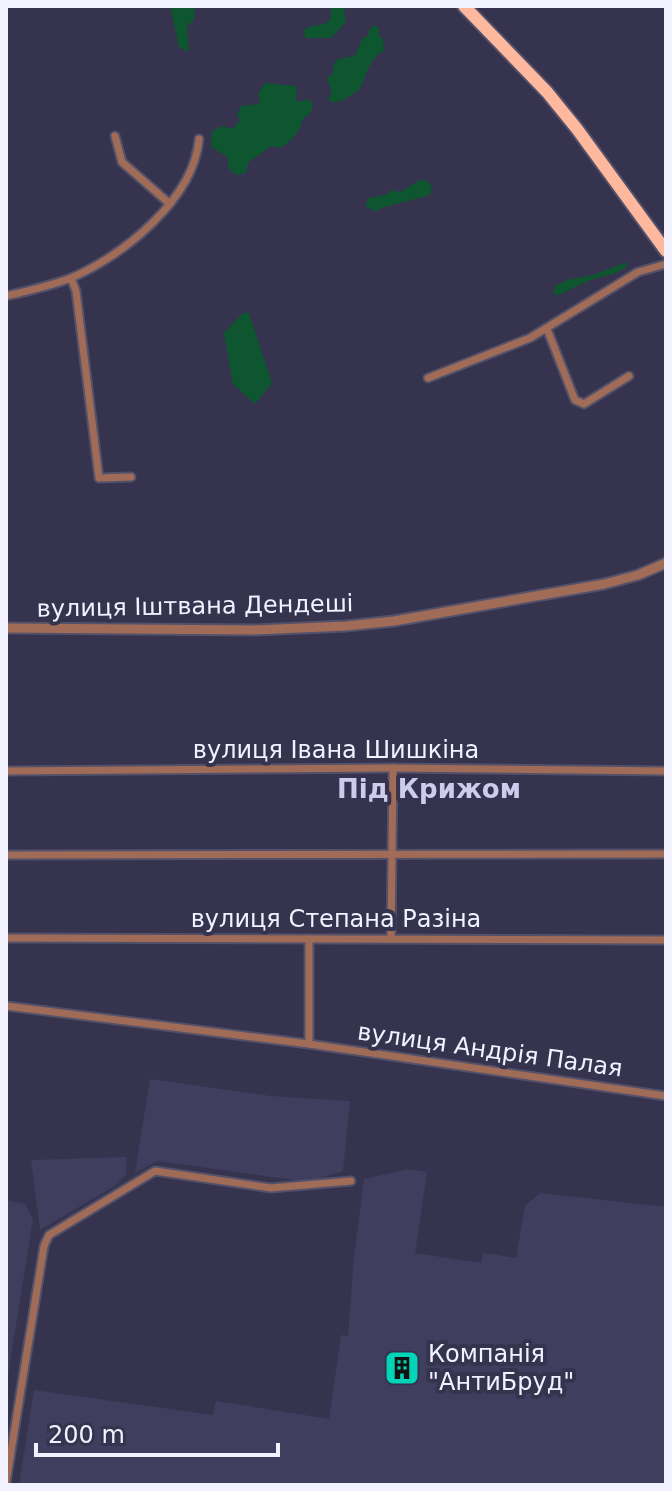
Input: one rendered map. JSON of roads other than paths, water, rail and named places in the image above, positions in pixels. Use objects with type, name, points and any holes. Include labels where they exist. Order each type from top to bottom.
[{"type":"highway","points":[[464,6],[547,92],[666,251]]},
{"type":"street","points":[[115,136],[122,162],[170,204]]},
{"type":"street","points":[[6,296],[71,278],[131,242],[170,204],[190,172],[199,139]]},
{"type":"street","points":[[428,378],[488,356],[547,329],[638,272],[666,264]]},
{"type":"street","points":[[71,278],[76,291],[99,478],[131,477]]},
{"type":"street","points":[[547,329],[575,400],[579,403],[584,404],[629,376]]},
{"type":"street","name":"вулиця Іштвана Дендеші","points":[[6,628],[265,630],[357,625],[604,584],[666,563]]},
{"type":"street","points":[[391,939],[393,768]]},
{"type":"street","name":"вулиця Івана Шишкіна","points":[[6,771],[393,768],[666,771]]},
{"type":"street","points":[[6,855],[666,854]]},
{"type":"street","name":"вулиця Степана Разіна","points":[[6,938],[666,940]]},
{"type":"street","points":[[309,939],[309,1044]]},
{"type":"street","name":"вулиця Андрія Палая","points":[[6,1006],[309,1044],[666,1096]]},
{"type":"street","points":[[6,1483],[44,1246],[49,1235],[155,1171],[271,1188],[351,1181]]},
{"type":"place","name":"Компанія \"АнтиБруд\"","points":[[402,1368]]},
{"type":"district","name":"Під Крижом","points":[[429,789]]}]
